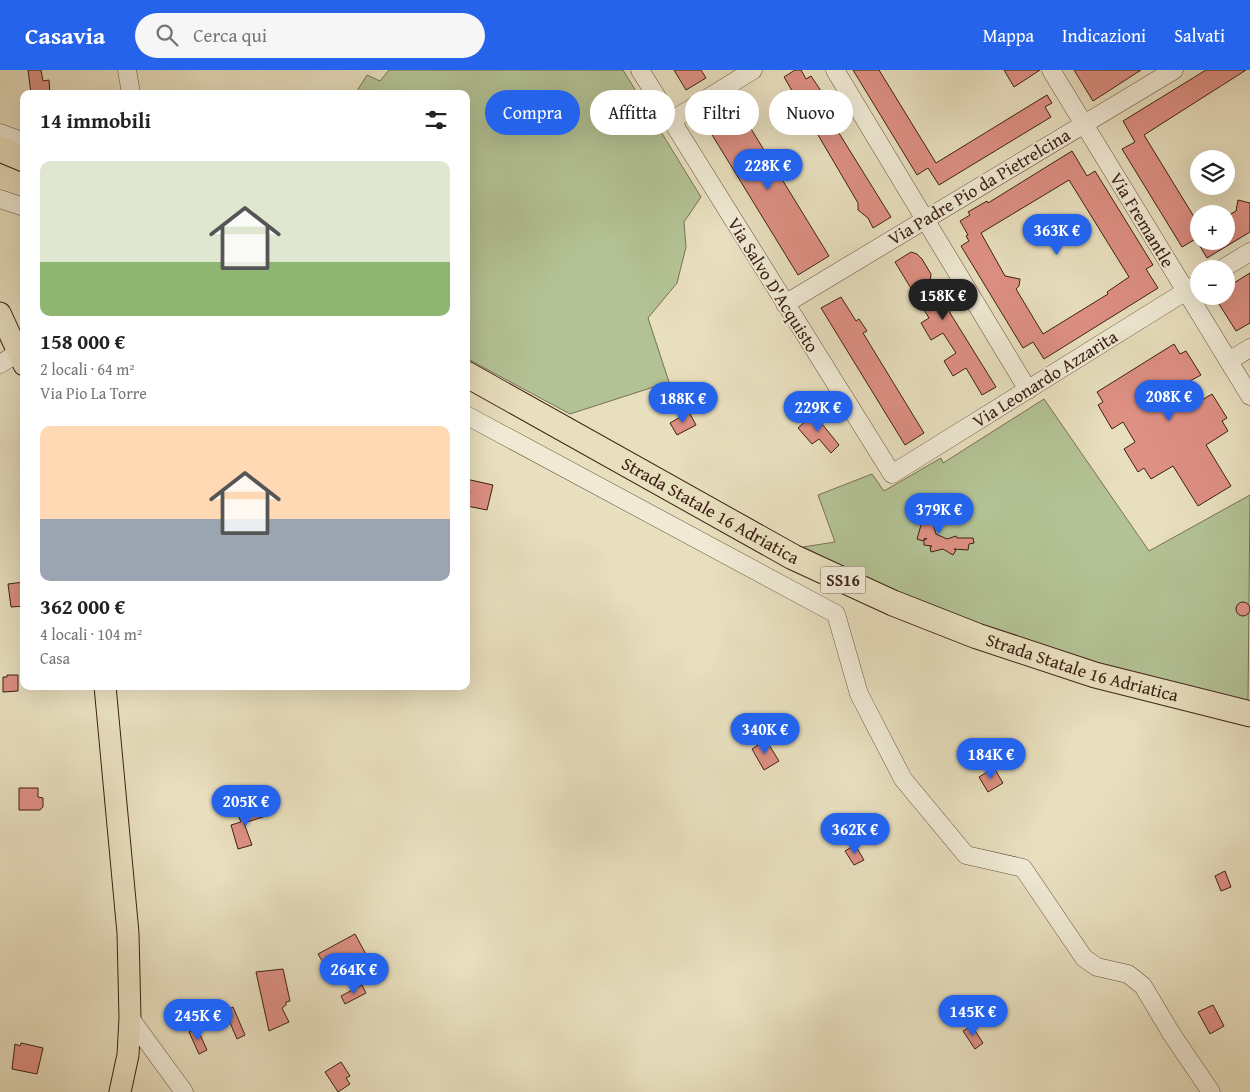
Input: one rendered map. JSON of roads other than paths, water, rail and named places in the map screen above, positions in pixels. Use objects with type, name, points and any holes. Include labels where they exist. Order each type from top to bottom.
[{"type":"highway","points":[[0,149],[20,157]]},
{"type":"highway","points":[[0,164],[20,171]]},
{"type":"highway","name":"Strada Statale 16 Adriatica","points":[[470,376],[793,558],[893,603],[977,636],[1095,675],[1250,714]]},
{"type":"highway","name":"Strada Statale 16 Adriatica","points":[[470,392],[786,572],[886,617],[971,650],[1081,686],[1156,708],[1250,730]]},
{"type":"main road","points":[[0,313],[16,358]]},
{"type":"main road","points":[[105,690],[128,932],[130,1018],[128,1055],[119,1088]]},
{"type":"street","points":[[127,70],[130,90]]},
{"type":"street","name":"Via Salvo D'Acquisto","points":[[640,70],[653,90]]},
{"type":"street","points":[[675,118],[753,70]]},
{"type":"street","points":[[835,70],[1028,390]]},
{"type":"street","name":"Via Fremantle","points":[[1051,70],[1084,124],[1190,284]]},
{"type":"street","name":"Via Padre Pio da Pietrelcina","points":[[785,304],[1174,70]]},
{"type":"street","name":"Via Salvo D'Acquisto","points":[[675,125],[892,474]]},
{"type":"street","points":[[0,134],[20,141]]},
{"type":"street","points":[[0,199],[20,206]]},
{"type":"street","points":[[1235,261],[1250,252]]},
{"type":"street","name":"Via Leonardo Azzarita","points":[[892,474],[1190,288]]},
{"type":"street","name":"Via Fremantle","points":[[1201,305],[1228,361],[1250,396]]},
{"type":"street","points":[[1228,361],[1250,348]]},
{"type":"street","points":[[470,417],[836,614],[860,694],[903,779],[966,855],[1023,868],[1084,958],[1097,967],[1128,974],[1143,986],[1211,1092]]},
{"type":"street","points":[[130,1018],[184,1092]]}]
